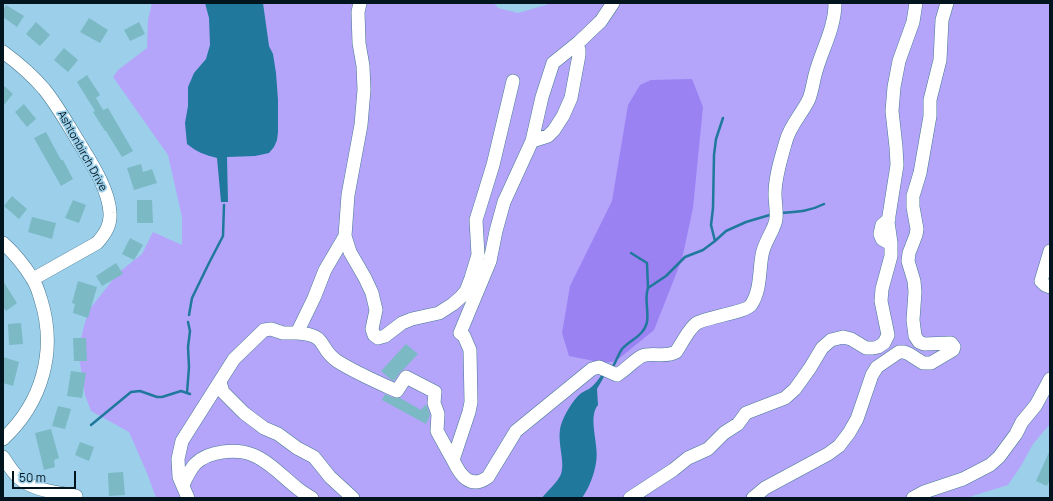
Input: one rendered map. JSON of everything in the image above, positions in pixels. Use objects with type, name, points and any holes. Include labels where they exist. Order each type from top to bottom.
[{"type":"street","points":[[360,3],[358,12],[359,43],[363,66],[364,90],[361,125],[348,195],[345,236],[350,252],[372,292],[376,310],[372,329],[374,335],[378,338],[385,336],[402,323],[412,319],[439,313],[461,297],[471,278],[478,255],[476,220],[493,165],[514,81]]},
{"type":"street","points":[[453,460],[471,402],[470,350],[464,336],[460,333],[490,261],[504,202],[532,141],[542,98],[553,63],[577,44],[601,21],[613,3]]},
{"type":"street","points":[[188,498],[178,477],[178,459],[182,441],[234,359],[264,330],[270,329],[282,333],[313,335],[318,338],[335,360],[355,372],[398,391],[406,377],[435,392],[434,403],[438,414],[437,431],[458,471],[466,479],[475,482],[484,480],[488,477],[516,431],[592,369],[599,367],[617,375],[641,357],[650,355],[666,356],[672,354],[676,352],[696,324],[707,319],[751,306],[760,280],[764,246],[775,223],[775,190],[786,142],[792,126],[809,98],[833,21],[835,3]]},
{"type":"street","points":[[630,498],[673,470],[688,458],[708,450],[724,433],[738,424],[746,413],[785,398],[795,389],[822,348],[831,340],[843,337],[850,339],[866,348],[878,347],[884,343],[888,335],[881,301],[890,256],[891,243],[889,219],[897,164],[892,111],[894,87],[899,61],[913,22],[916,3]]},
{"type":"street","points":[[753,498],[765,488],[828,454],[839,446],[857,419],[872,375],[877,366],[899,352],[909,354],[923,363],[931,363],[953,350],[954,347],[951,343],[924,344],[919,342],[915,336],[913,328],[915,292],[914,281],[908,261],[909,253],[917,229],[912,196],[920,173],[930,116],[930,100],[940,60],[942,20],[947,3]]},
{"type":"street","points":[[532,141],[542,138],[551,132],[563,116],[569,103],[579,55],[577,44]]},
{"type":"street","name":"Ashtonbirch Drive","points":[[3,52],[33,77],[61,113],[92,165],[109,202],[110,213],[108,228],[98,243],[33,279]]},
{"type":"street","points":[[297,333],[314,298],[325,270],[345,236]]},
{"type":"street","points":[[3,243],[16,255],[33,279],[44,311],[48,335],[46,360],[41,384],[30,406],[17,425],[3,439]]},
{"type":"street","points":[[1050,251],[1041,281],[1045,286],[1050,287]]},
{"type":"street","points":[[913,498],[924,492],[962,479],[990,465],[999,457],[1016,434],[1022,422],[1036,405],[1050,379]]},
{"type":"street","points":[[220,382],[223,392],[244,413],[264,428],[278,434],[297,448],[314,457],[330,477],[353,498]]},
{"type":"street","points":[[183,485],[195,464],[203,458],[216,453],[236,452],[253,455],[312,498]]},
{"type":"street","points":[[3,457],[18,477],[25,482],[41,489],[76,496]]},
{"type":"shaded area","points":[[152,3],[494,3],[498,8],[518,13],[549,3],[1050,3],[1050,424],[1033,444],[1021,466],[1008,485],[966,498],[156,498],[129,432],[91,411],[85,395],[78,350],[89,310],[118,273],[142,254],[153,232],[182,245],[182,217],[168,155],[113,77],[118,70],[147,48],[148,20]]},
{"type":"shaded area","points":[[692,79],[703,107],[693,208],[682,259],[654,330],[616,361],[604,363],[569,356],[562,333],[570,286],[612,201],[628,105],[640,85],[651,80]]},
{"type":"water","points":[[205,3],[263,3],[269,46],[273,54],[276,73],[278,100],[277,140],[269,153],[255,156],[227,157],[228,202],[221,202],[217,158],[201,153],[187,144],[185,123],[188,106],[188,87],[194,73],[206,59],[210,45],[209,18]]},
{"type":"water","points":[[603,373],[605,375],[597,389],[598,405],[594,417],[597,456],[593,477],[589,486],[582,498],[542,498],[561,474],[562,463],[560,429],[565,415],[576,398],[581,393],[593,386]]},
{"type":"building","points":[[6,5],[24,16],[17,27],[3,17],[3,10]]},
{"type":"building","points":[[89,18],[108,30],[100,43],[80,32]]},
{"type":"building","points":[[36,22],[50,35],[40,46],[26,34]]},
{"type":"building","points":[[139,22],[145,34],[130,41],[124,30]]},
{"type":"building","points":[[64,48],[78,60],[68,72],[54,60]]},
{"type":"building","points":[[87,75],[100,95],[96,98],[103,110],[108,108],[133,151],[122,157],[93,112],[95,111],[77,82]]},
{"type":"building","points":[[3,85],[13,94],[3,106]]},
{"type":"building","points":[[24,104],[36,119],[27,127],[15,112]]},
{"type":"building","points":[[46,132],[73,179],[61,186],[34,138]]},
{"type":"building","points":[[141,164],[143,172],[152,169],[157,183],[134,190],[127,168]]},
{"type":"building","points":[[12,196],[27,209],[19,219],[4,206]]},
{"type":"building","points":[[73,200],[86,205],[79,223],[65,218]]},
{"type":"building","points":[[137,200],[152,200],[153,223],[137,223]]},
{"type":"building","points":[[32,217],[56,223],[52,239],[28,232]]},
{"type":"building","points":[[130,238],[143,245],[134,260],[122,254]]},
{"type":"building","points":[[116,263],[123,274],[102,286],[96,276]]},
{"type":"building","points":[[3,281],[17,303],[6,311],[3,307]]},
{"type":"building","points":[[78,281],[97,287],[88,318],[73,313],[75,304],[72,303]]},
{"type":"building","points":[[21,323],[23,344],[9,345],[8,324]]},
{"type":"building","points":[[73,338],[86,338],[87,361],[74,361]]},
{"type":"building","points":[[406,344],[418,354],[400,372],[394,381],[381,371]]},
{"type":"building","points":[[3,357],[19,362],[13,386],[3,383]]},
{"type":"building","points":[[71,371],[86,373],[82,398],[67,396]]},
{"type":"building","points":[[385,394],[394,398],[400,398],[421,410],[425,405],[427,406],[430,415],[426,424],[382,400]]},
{"type":"building","points":[[58,406],[71,409],[65,429],[52,426]]},
{"type":"building","points":[[51,429],[59,458],[54,460],[55,467],[44,470],[35,433]]},
{"type":"building","points":[[80,442],[94,447],[89,461],[75,455]]},
{"type":"building","points":[[1050,450],[1050,479],[1047,486],[1036,481]]},
{"type":"building","points":[[123,472],[125,495],[109,496],[108,473]]},
{"type":"waterway","points":[[715,241],[711,225],[713,208],[714,155],[716,139],[723,118]]},
{"type":"waterway","points":[[780,213],[808,210],[824,204]]},
{"type":"waterway","points":[[189,315],[192,298],[223,236],[224,205]]},
{"type":"waterway","points":[[612,368],[622,349],[640,334],[645,327],[647,322],[646,296],[648,288],[666,276],[685,257],[703,250],[726,231],[746,222],[773,214]]},
{"type":"waterway","points":[[631,253],[647,263],[648,288]]},
{"type":"waterway","points":[[187,393],[189,367],[188,347],[190,331],[188,322]]},
{"type":"waterway","points":[[91,425],[131,392],[140,391],[157,397],[162,397],[181,391],[190,394]]}]
